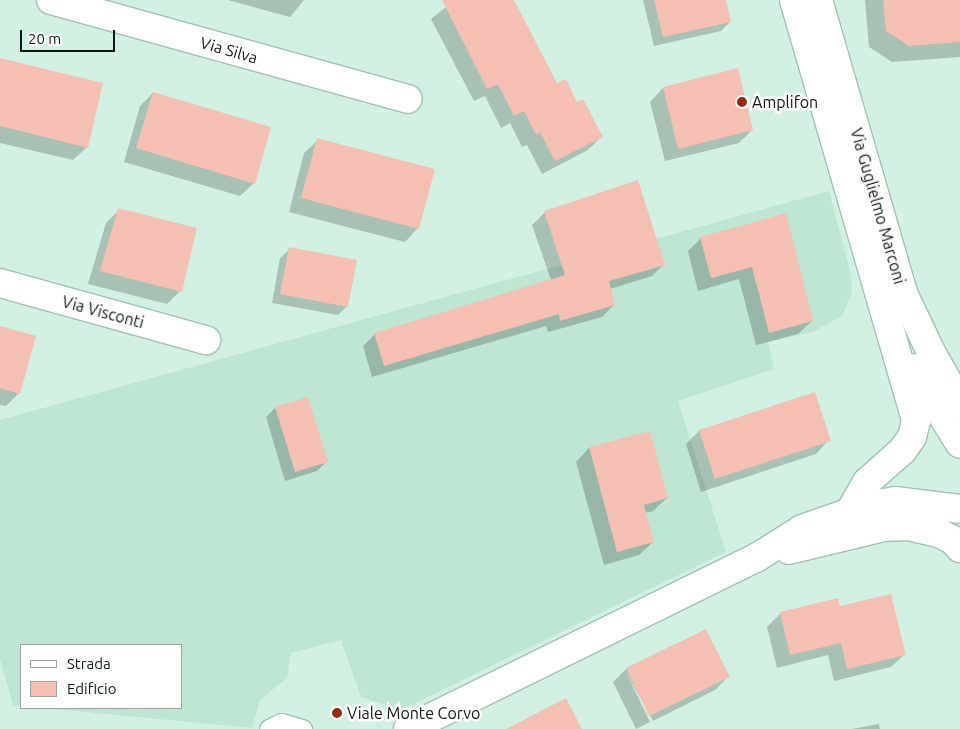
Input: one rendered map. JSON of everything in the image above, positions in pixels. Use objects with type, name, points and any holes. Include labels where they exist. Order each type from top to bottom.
[{"type":"main road","name":"Via Silva","points":[[52,0],[407,99]]},
{"type":"main road","name":"Via Guglielmo Marconi","points":[[794,0],[888,328],[914,404],[916,421],[912,437],[903,450],[867,482],[850,512]]},
{"type":"main road","name":"Via Guglielmo Marconi","points":[[818,0],[903,293],[932,354],[960,403]]},
{"type":"main road","name":"Via Visconti","points":[[0,283],[206,340]]},
{"type":"main road","name":"Via Guglielmo Marconi","points":[[888,328],[960,444]]},
{"type":"main road","points":[[408,729],[756,558],[802,529],[850,512],[895,501],[960,509]]},
{"type":"main road","points":[[756,558],[883,527],[908,526],[931,530],[953,540],[960,548]]},
{"type":"lane","points":[[269,729],[281,723],[302,729]]},
{"type":"shaded area","points":[[829,191],[851,275],[852,292],[843,315],[815,331],[768,342],[774,369],[678,401],[726,552],[401,710],[361,697],[341,640],[291,653],[287,678],[260,700],[252,728],[54,709],[182,709],[182,644],[20,644],[20,706],[13,705],[0,659],[0,420]]},
{"type":"building","points":[[442,0],[514,0],[557,83],[566,79],[577,102],[583,99],[603,137],[555,161],[540,132],[536,135],[524,111],[514,116],[498,84],[487,89]]},
{"type":"building","points":[[654,0],[726,0],[731,22],[663,37]]},
{"type":"building","points":[[883,0],[960,0],[960,42],[909,46],[886,31]]},
{"type":"building","points":[[0,58],[103,83],[88,148],[0,126]]},
{"type":"building","points":[[738,68],[753,130],[678,149],[663,87]]},
{"type":"building","points":[[153,92],[271,127],[255,184],[136,148]]},
{"type":"building","points":[[317,138],[435,169],[419,229],[301,198]]},
{"type":"building","points":[[638,180],[665,265],[609,281],[615,305],[560,321],[559,314],[384,366],[374,333],[565,275],[544,211]]},
{"type":"building","points":[[118,208],[197,228],[182,292],[100,271]]},
{"type":"building","points":[[786,213],[813,321],[769,333],[752,267],[711,278],[700,237]]},
{"type":"building","points":[[289,247],[357,260],[348,307],[280,294]]},
{"type":"building","points":[[0,326],[36,336],[20,394],[0,388]]},
{"type":"building","points":[[815,392],[831,441],[715,479],[699,430]]},
{"type":"building","points":[[308,397],[328,462],[295,472],[275,407]]},
{"type":"building","points":[[650,431],[668,498],[644,505],[654,542],[617,552],[589,447]]},
{"type":"building","points":[[891,594],[906,655],[847,669],[841,643],[790,655],[780,612],[838,598],[840,606]]},
{"type":"building","points":[[706,629],[730,677],[649,716],[626,668]]},
{"type":"building","points":[[566,698],[582,729],[506,729]]},
{"type":"place","name":"Amplifon","points":[[742,102]]},
{"type":"place","name":"Viale Monte Corvo","points":[[337,713]]}]
